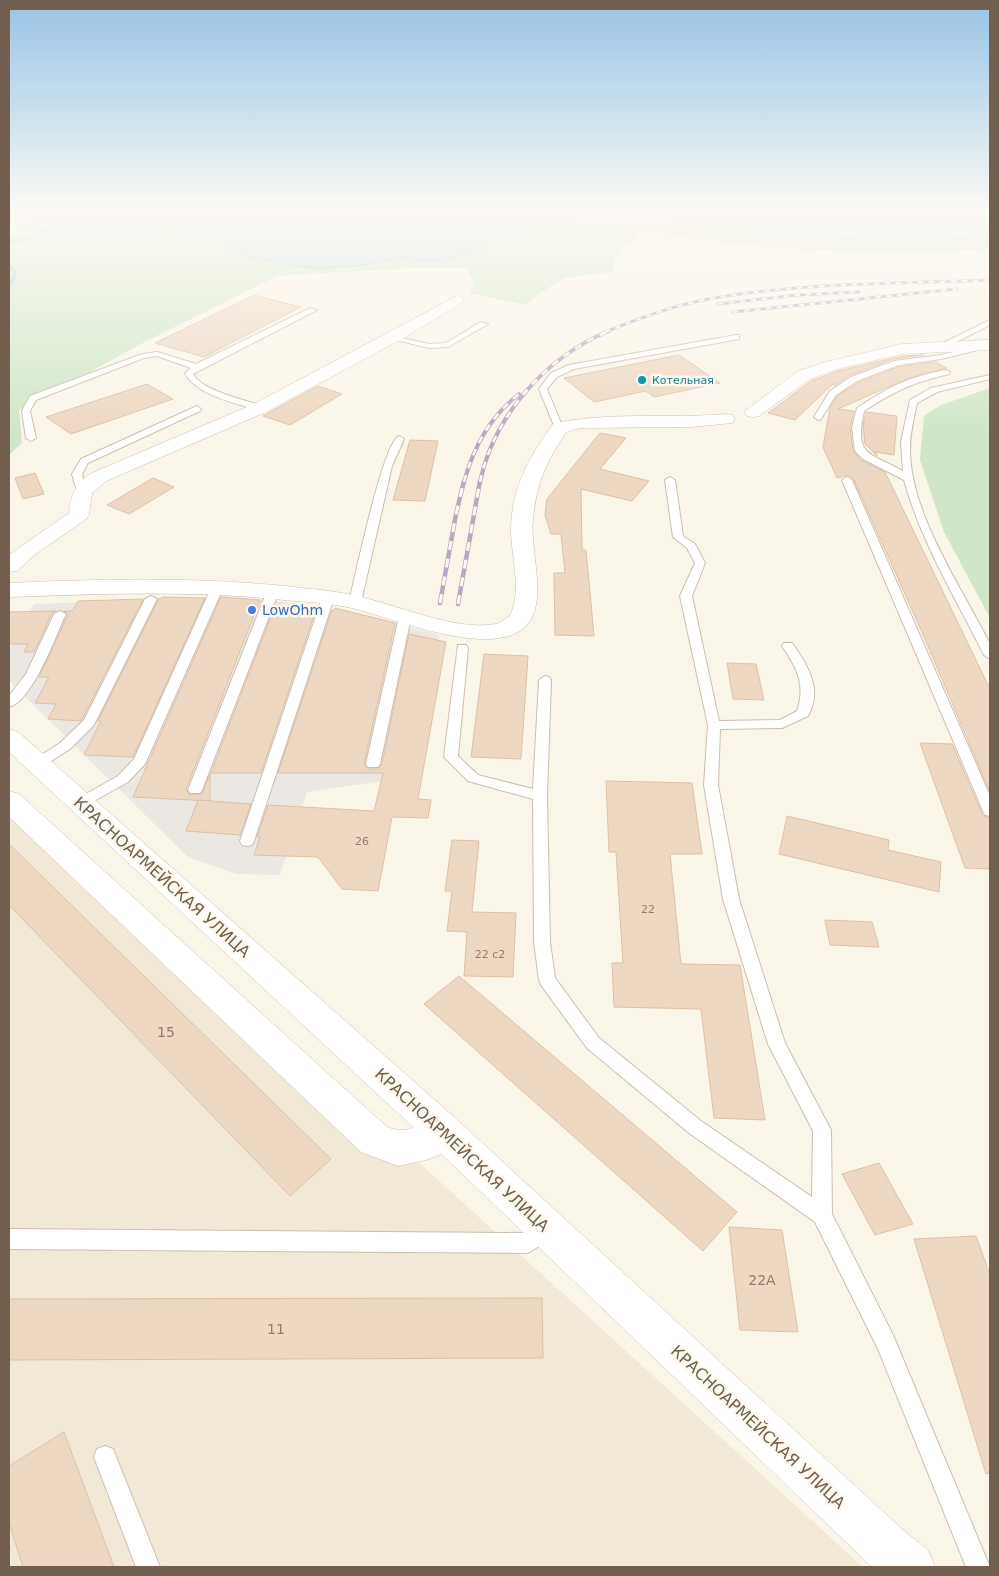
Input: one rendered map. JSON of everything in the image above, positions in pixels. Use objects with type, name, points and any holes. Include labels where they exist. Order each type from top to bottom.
[{"type":"street","points":[[9,566],[18,556],[64,528],[79,515],[81,492],[99,476],[260,408],[392,338],[457,300]]},
{"type":"street","points":[[752,412],[804,376],[832,365],[902,349],[989,345]]},
{"type":"street","points":[[9,590],[78,586],[217,588],[273,591],[355,602],[455,630],[494,631],[508,627],[518,621],[525,607],[525,556],[522,522],[535,466],[560,428],[580,422],[692,422],[726,419]]},
{"type":"street","name":"КРАСНОАРМЕЙСКАЯ УЛИЦА","points":[[9,738],[441,1129],[880,1542],[910,1567]]},
{"type":"street","points":[[9,801],[374,1140],[398,1149],[426,1143],[441,1129]]},
{"type":"lane","points":[[260,408],[222,396],[193,381],[189,373],[197,366],[312,310]]},
{"type":"lane","points":[[941,346],[990,322]]},
{"type":"lane","points":[[392,338],[429,346],[448,345],[484,324]]},
{"type":"lane","points":[[560,428],[543,389],[554,375],[572,367],[736,337]]},
{"type":"lane","points":[[818,417],[833,393],[854,379],[897,363],[942,357],[989,345]]},
{"type":"lane","points":[[31,438],[26,410],[33,398],[142,356],[157,354],[197,366]]},
{"type":"lane","points":[[908,478],[866,457],[860,451],[856,428],[860,410],[892,389],[922,377],[946,372]]},
{"type":"lane","points":[[990,377],[934,390],[913,402],[905,454],[908,478],[929,539],[971,615],[990,655]]},
{"type":"lane","points":[[81,492],[77,474],[84,461],[197,409]]},
{"type":"lane","points":[[355,602],[387,466],[399,439]]},
{"type":"lane","points":[[670,480],[678,537],[691,546],[700,563],[686,596],[714,725],[711,786],[731,899],[777,1044],[822,1130],[822,1215],[886,1342],[978,1567]]},
{"type":"lane","points":[[846,480],[990,811]]},
{"type":"lane","points":[[80,803],[123,779],[140,761],[217,588]]},
{"type":"lane","points":[[195,790],[273,591]]},
{"type":"lane","points":[[247,841],[328,598]]},
{"type":"lane","points":[[37,764],[65,746],[89,722],[151,599]]},
{"type":"lane","points":[[9,703],[19,695],[28,680],[60,614]]},
{"type":"lane","points":[[373,764],[405,617]]},
{"type":"lane","points":[[714,725],[782,724],[803,713],[809,697],[805,667],[788,646]]},
{"type":"lane","points":[[462,648],[451,757],[473,778],[540,796]]},
{"type":"lane","points":[[545,680],[540,796],[542,942],[547,980],[593,1043],[695,1127],[822,1215]]},
{"type":"lane","points":[[9,1239],[528,1243],[548,1229]]},
{"type":"lane","points":[[105,1457],[148,1567]]},
{"type":"shaded area","points":[[223,597],[270,600],[375,617],[439,635],[409,777],[307,792],[280,875],[236,874],[188,857],[9,681],[9,650],[34,604]]},
{"type":"shaded area","points":[[9,789],[863,1567],[9,1567]]},
{"type":"green space","points":[[9,287],[256,287],[135,347],[67,385],[39,395],[19,410],[22,443],[9,455]]},
{"type":"green space","points":[[473,287],[551,287],[525,305],[470,293]]},
{"type":"green space","points":[[990,388],[990,618],[944,532],[920,460],[924,416],[941,405]]},
{"type":"building","points":[[254,295],[301,307],[204,357],[155,343]]},
{"type":"building","name":"Котельная","points":[[679,355],[720,383],[654,397],[646,391],[594,402],[564,378]]},
{"type":"building","points":[[924,355],[893,359],[850,375],[834,386],[834,383],[795,420],[768,413],[811,381],[838,371],[902,356]]},
{"type":"building","points":[[935,362],[947,368],[909,378],[838,409],[854,411],[850,428],[853,451],[862,461],[885,472],[990,689],[990,792],[922,632],[853,478],[848,475],[837,478],[823,447],[830,408],[837,396],[858,383],[899,367]]},
{"type":"building","points":[[147,384],[173,399],[71,434],[46,417]]},
{"type":"building","points":[[318,386],[342,394],[290,425],[263,416]]},
{"type":"building","points":[[866,412],[897,416],[894,455],[875,452],[877,456],[865,444],[863,426]]},
{"type":"building","points":[[600,433],[626,438],[600,469],[649,481],[632,501],[581,489],[582,550],[586,550],[594,636],[555,635],[554,573],[565,573],[561,534],[551,534],[545,515],[547,499]]},
{"type":"building","points":[[410,440],[438,441],[425,501],[393,500]]},
{"type":"building","points":[[35,473],[44,494],[23,499],[15,478]]},
{"type":"building","points":[[153,478],[174,487],[129,514],[107,505]]},
{"type":"building","points":[[163,597],[205,598],[133,757],[84,755],[101,721],[98,721],[159,599]]},
{"type":"building","points":[[221,597],[260,600],[186,789],[190,795],[202,794],[210,773],[210,801],[133,797]]},
{"type":"building","points":[[143,599],[81,721],[48,719],[56,704],[35,703],[49,677],[39,677],[68,615],[64,611],[73,611],[78,601]]},
{"type":"building","points":[[275,606],[316,609],[261,773],[211,773]]},
{"type":"building","points":[[335,608],[395,623],[364,764],[368,769],[378,769],[382,764],[409,634],[446,642],[418,799],[431,800],[428,818],[392,817],[378,891],[342,889],[318,857],[254,855],[260,837],[257,837],[268,805],[374,811],[383,773],[278,773],[332,610]]},
{"type":"building","points":[[56,611],[52,613],[34,652],[24,652],[28,644],[9,644],[9,612]]},
{"type":"building","points":[[484,654],[528,656],[521,759],[471,757]]},
{"type":"building","points":[[727,663],[756,664],[764,700],[733,699]]},
{"type":"building","points":[[920,743],[952,744],[983,816],[990,818],[990,869],[965,868]]},
{"type":"building","points":[[606,781],[692,783],[702,854],[670,854],[681,964],[740,965],[765,1120],[714,1118],[701,1009],[614,1007],[612,963],[623,963],[616,852],[609,852]]},
{"type":"building","points":[[198,800],[251,804],[240,835],[186,831]]},
{"type":"building","points":[[787,816],[889,840],[888,850],[941,862],[939,892],[779,854]]},
{"type":"building","points":[[452,840],[479,841],[472,912],[516,913],[513,977],[464,976],[467,932],[447,931],[452,891],[445,891]]},
{"type":"building","points":[[9,844],[331,1159],[290,1196],[9,905]]},
{"type":"building","points":[[825,920],[872,922],[879,947],[830,945]]},
{"type":"building","points":[[459,976],[737,1212],[703,1251],[424,1004]]},
{"type":"building","points":[[879,1163],[913,1224],[875,1235],[842,1174]]},
{"type":"building","points":[[729,1227],[782,1230],[798,1332],[740,1330]]},
{"type":"building","points":[[976,1236],[990,1275],[990,1473],[986,1474],[914,1239]]},
{"type":"building","points":[[542,1298],[543,1358],[9,1360],[9,1299]]},
{"type":"building","points":[[64,1432],[114,1567],[23,1567],[9,1523],[9,1466]]},
{"type":"railway","points":[[605,332],[675,307],[699,301],[771,290],[816,287]]},
{"type":"railway","points":[[733,312],[957,289]]},
{"type":"railway","points":[[718,304],[797,295],[859,292]]},
{"type":"railway","points":[[480,482],[487,457],[497,434],[510,412],[526,391],[564,356],[586,342],[609,331]]},
{"type":"railway","points":[[464,482],[484,433],[491,422],[519,394]]},
{"type":"railway","points":[[440,603],[464,481]]},
{"type":"railway","points":[[458,604],[480,481]]},
{"type":"place","name":"Котельная","points":[[642,380]]},
{"type":"place","name":"LowOhm","points":[[252,610]]}]
